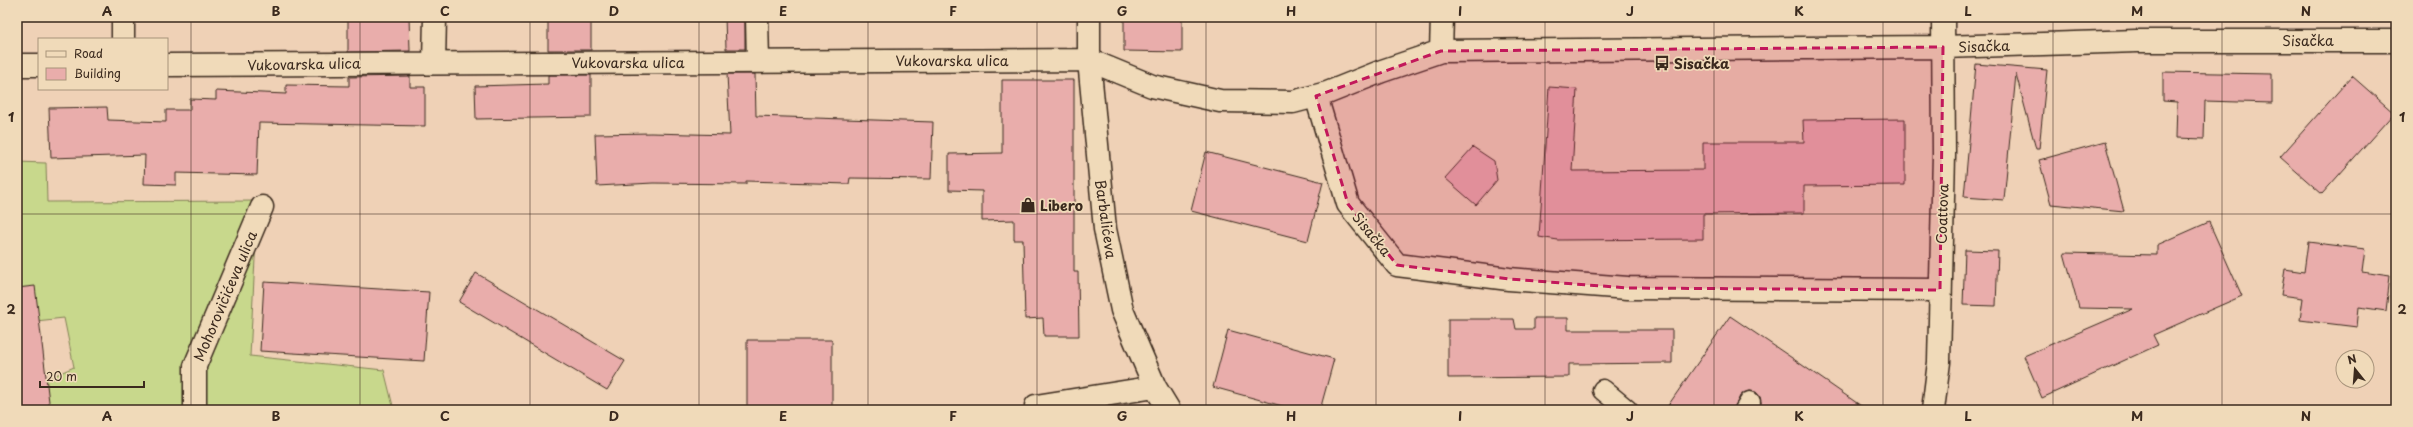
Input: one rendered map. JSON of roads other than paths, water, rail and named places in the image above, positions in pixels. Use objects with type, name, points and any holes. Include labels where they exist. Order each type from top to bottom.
[{"type":"street","points":[[123,17],[123,38]]},
{"type":"street","points":[[434,63],[435,17]]},
{"type":"street","points":[[757,17],[758,62]]},
{"type":"street","name":"Barbalićeva","points":[[1089,17],[1089,60],[1105,230],[1122,310],[1155,387],[1169,410]]},
{"type":"street","points":[[1441,51],[1442,17]]},
{"type":"street","name":"Coattova","points":[[1933,410],[1939,362],[1944,155],[1943,17]]},
{"type":"street","name":"Sisačka","points":[[1089,60],[1152,86],[1220,101],[1292,102],[1316,96],[1441,51],[1943,47],[2137,42],[2396,41]]},
{"type":"street","name":"Vukovarska ulica","points":[[168,65],[1089,60]]},
{"type":"street","points":[[17,65],[38,65]]},
{"type":"street","name":"Sisačka","points":[[1316,96],[1348,204],[1397,265],[1509,279],[1628,288],[1940,290]]},
{"type":"street","name":"Mohorovičićeva ulica","points":[[195,410],[194,366],[262,207]]},
{"type":"street","points":[[1037,410],[1036,406],[1155,387]]},
{"type":"lane","points":[[1604,390],[1627,410]]},
{"type":"place","name":"Sisačka","points":[[1662,63]]},
{"type":"place","name":"Libero","points":[[1028,205]]}]
